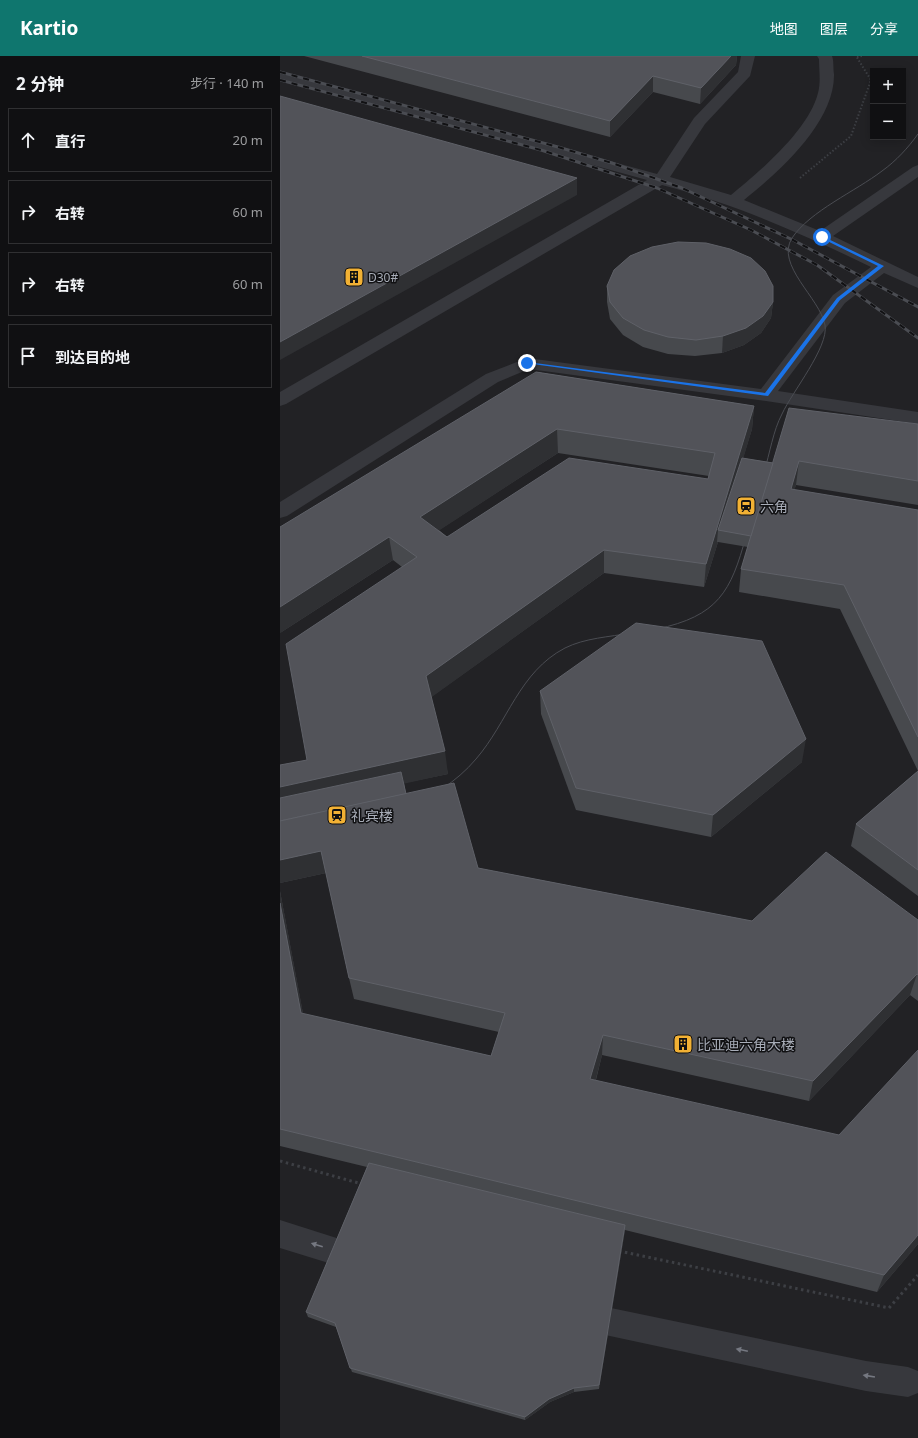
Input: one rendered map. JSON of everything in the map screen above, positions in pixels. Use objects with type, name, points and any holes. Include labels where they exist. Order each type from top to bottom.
[{"type":"street","points":[[280,400],[661,179],[699,121],[745,73],[748,56]]},
{"type":"street","points":[[733,201],[753,186],[802,136],[825,94],[826,58],[824,56]]},
{"type":"street","points":[[280,76],[661,179],[733,201],[822,237],[918,283]]},
{"type":"street","points":[[822,237],[918,170]]},
{"type":"street","points":[[766,395],[839,299],[882,266]]},
{"type":"street","points":[[280,511],[492,378],[527,363],[766,395],[918,418]]},
{"type":"street","points":[[280,1234],[385,1266]]},
{"type":"street","points":[[561,1311],[866,1376],[915,1381]]},
{"type":"path","points":[[857,57],[862,56]]},
{"type":"path","points":[[280,1161],[370,1186]]},
{"type":"path","points":[[613,1249],[889,1308],[918,1275]]},
{"type":"shaded area","points":[[280,56],[918,56],[918,1438],[280,1438]]},
{"type":"building","points":[[362,56],[731,56],[701,88],[653,76],[610,121]]},
{"type":"building","name":"D30#","points":[[280,96],[577,178],[280,342]]},
{"type":"building","points":[[678,242],[706,243],[730,249],[751,258],[765,271],[773,286],[773,302],[763,316],[746,328],[723,336],[696,340],[668,337],[644,330],[623,318],[610,302],[607,286],[614,270],[630,256],[652,247]]},
{"type":"building","points":[[536,372],[754,406],[706,564],[604,550],[426,676],[445,751],[280,787],[280,765],[307,760],[286,644],[417,557],[389,537],[280,607],[280,527]],"holes":[[[557,429],[715,453],[708,479],[569,458],[447,537],[420,517]]]},
{"type":"building","points":[[789,408],[918,424],[918,481],[799,461],[791,489],[918,510],[918,737],[844,585],[741,569]]},
{"type":"building","points":[[742,458],[773,463],[751,536],[718,530]]},
{"type":"building","points":[[636,623],[762,641],[806,739],[713,815],[576,788],[540,691]]},
{"type":"building","points":[[918,771],[918,870],[856,824]]},
{"type":"building","points":[[401,772],[406,794],[280,821],[280,798]]},
{"type":"building","name":"比亚迪六角大楼","points":[[454,783],[478,868],[752,921],[826,852],[918,920],[918,975],[917,974],[813,1081],[603,1035],[590,1079],[839,1135],[918,1050],[918,1235],[884,1275],[280,1129],[280,903],[301,1013],[491,1056],[505,1013],[349,978],[321,851],[280,860],[280,821]]},
{"type":"building","points":[[369,1163],[625,1225],[599,1385],[574,1388],[549,1399],[525,1417],[350,1368],[335,1323],[306,1312]]},
{"type":"tram line","points":[[764,472],[779,421],[816,357],[825,334],[825,325],[821,315],[800,282],[789,259],[788,248],[792,238],[800,228],[822,210],[887,167],[902,154],[918,134]]},
{"type":"tram line","points":[[657,629],[678,624],[695,617],[708,609],[719,599],[734,572],[746,536]]},
{"type":"tram line","points":[[442,789],[460,775],[476,759],[487,745],[525,684],[536,670],[549,658],[565,648],[581,642],[631,633]]},
{"type":"railway","points":[[280,72],[558,147],[612,163],[682,188],[793,240],[918,307]]},
{"type":"railway","points":[[280,80],[541,150],[657,188],[751,230],[817,265],[918,338]]},
{"type":"place","name":"D30#","points":[[354,277]]},
{"type":"place","name":"六角","points":[[746,506]]},
{"type":"place","name":"礼宾楼","points":[[337,815]]},
{"type":"place","name":"比亚迪六角大楼","points":[[683,1044]]},
{"type":"route","points":[[527,363],[766,395],[839,299],[882,266],[822,237]]}]
